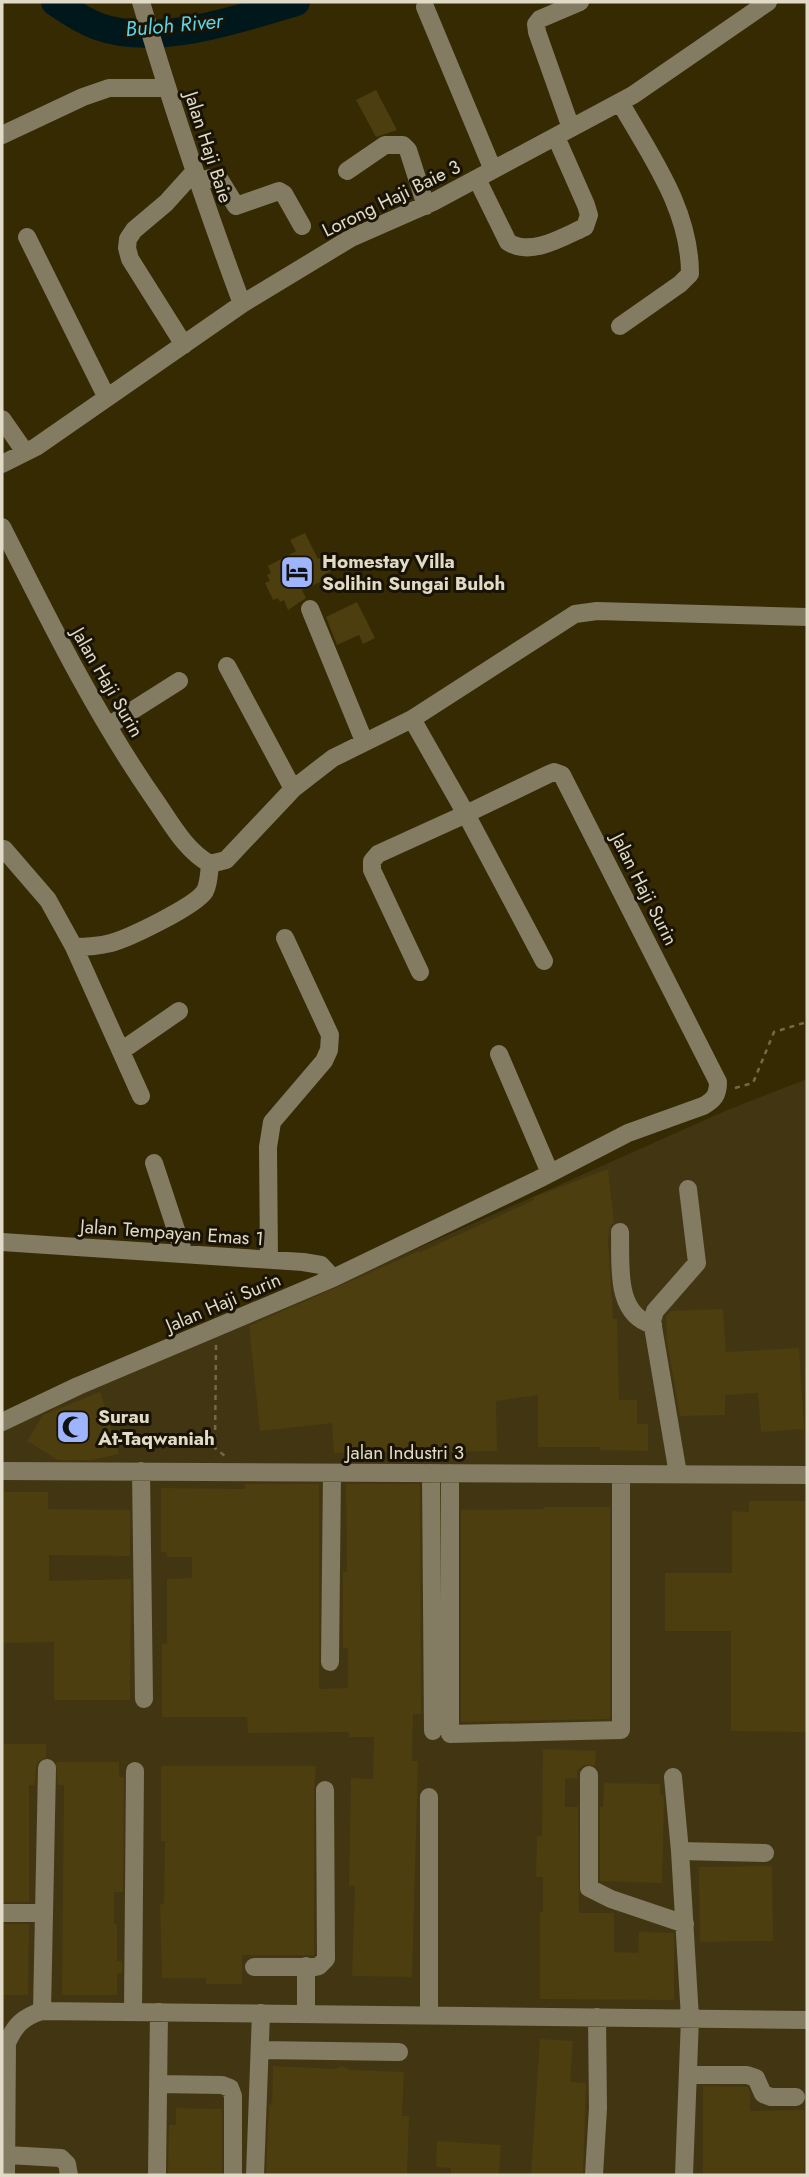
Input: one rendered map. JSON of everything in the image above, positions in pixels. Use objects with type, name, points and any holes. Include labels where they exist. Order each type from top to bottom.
[{"type":"street","name":"Jalan Haji Baie","points":[[141,2],[165,83],[184,134],[195,177],[242,304]]},
{"type":"street","points":[[425,7],[508,243],[525,248],[554,242],[585,227],[589,215],[563,132],[536,24],[540,19],[580,2]]},
{"type":"street","name":"Lorong Haji Baie 3","points":[[2,464],[107,398],[242,304],[351,238],[426,206],[620,102],[768,2]]},
{"type":"street","points":[[2,135],[83,97],[109,88],[165,83]]},
{"type":"street","points":[[620,102],[677,202],[684,226],[690,274],[620,326]]},
{"type":"street","points":[[347,171],[385,145],[403,145],[408,150],[426,206]]},
{"type":"street","points":[[184,345],[130,259],[128,239],[134,230],[195,177],[220,180],[236,206],[279,191],[284,194],[302,226]]},
{"type":"street","points":[[27,237],[107,398]]},
{"type":"street","points":[[2,418],[25,452]]},
{"type":"street","name":"Jalan Haji Surin","points":[[2,527],[76,674],[107,726],[187,845],[197,857],[210,864]]},
{"type":"street","points":[[310,609],[364,741]]},
{"type":"street","points":[[74,947],[93,947],[130,937],[199,897],[205,891],[210,864],[226,860],[293,789],[333,758],[412,719],[575,614],[597,611],[807,617]]},
{"type":"street","points":[[227,666],[293,789]]},
{"type":"street","points":[[107,726],[179,681]]},
{"type":"street","points":[[412,719],[544,961]]},
{"type":"street","name":"Jalan Haji Surin","points":[[2,1422],[78,1386],[333,1278],[628,1133],[712,1101],[718,1093],[715,1072],[562,775],[554,772],[549,774],[466,814]]},
{"type":"street","points":[[420,972],[372,870],[372,861],[378,855],[466,814]]},
{"type":"street","points":[[4,849],[48,900],[74,947],[141,1096]]},
{"type":"street","points":[[269,1260],[268,1147],[272,1122],[316,1072],[329,1050],[330,1035],[285,938]]},
{"type":"street","points":[[121,1051],[179,1011]]},
{"type":"street","points":[[499,1054],[550,1173]]},
{"type":"street","points":[[154,1163],[184,1254]]},
{"type":"street","points":[[678,1474],[652,1316],[697,1263],[688,1189]]},
{"type":"street","points":[[620,1232],[624,1298],[631,1312],[640,1321],[653,1325]]},
{"type":"street","name":"Jalan Tempayan Emas 1","points":[[2,1242],[317,1264],[325,1268],[333,1278]]},
{"type":"street","name":"Jalan Industri 3","points":[[2,1471],[807,1475]]},
{"type":"street","points":[[141,1472],[144,1699]]},
{"type":"street","points":[[330,1662],[332,1473]]},
{"type":"street","points":[[431,1473],[433,1731]]},
{"type":"street","points":[[450,1473],[450,1734],[621,1730],[621,1474]]},
{"type":"street","points":[[42,2011],[47,1768]]},
{"type":"street","points":[[133,2012],[135,1771]]},
{"type":"street","points":[[589,1775],[589,1888],[611,1899],[685,1924]]},
{"type":"street","points":[[673,1777],[690,2018],[684,2175]]},
{"type":"street","points":[[254,1967],[319,1966],[326,1959],[325,1790]]},
{"type":"street","points":[[429,1797],[429,2015]]},
{"type":"street","points":[[680,1851],[765,1853]]},
{"type":"street","points":[[2,1913],[44,1913]]},
{"type":"street","points":[[306,1966],[306,2014]]},
{"type":"street","points":[[6,2175],[6,2043],[14,2027],[26,2016],[42,2011],[807,2020]]},
{"type":"street","points":[[157,2175],[159,2012]]},
{"type":"street","points":[[255,2175],[261,2013]]},
{"type":"street","points":[[594,2175],[597,2017]]},
{"type":"street","points":[[260,2050],[399,2052]]},
{"type":"street","points":[[688,2075],[747,2074],[756,2078],[763,2094],[771,2097],[796,2097]]},
{"type":"street","points":[[159,2084],[222,2085],[230,2088],[233,2096],[233,2175]]},
{"type":"street","points":[[6,2155],[61,2158],[68,2164],[69,2175]]},
{"type":"path","points":[[718,1093],[753,1083],[774,1032],[807,1022]]},
{"type":"path","points":[[216,1327],[215,1448],[245,1473]]},
{"type":"shaded area","points":[[807,1079],[807,2175],[2,2175],[2,1423],[347,1280],[725,1111]]},
{"type":"building","points":[[376,90],[397,130],[376,137],[356,100]]},
{"type":"building","name":"Homestay Villa Solihin Sungai Buloh","points":[[305,533],[318,559],[335,551],[342,566],[325,574],[327,579],[302,590],[306,598],[288,610],[284,600],[273,600],[265,583],[270,581],[267,575],[271,573],[268,566],[296,551],[290,540]]},
{"type":"building","points":[[357,602],[375,638],[363,644],[359,635],[337,645],[326,617]]},
{"type":"building","points":[[608,1169],[614,1222],[610,1227],[608,1242],[613,1319],[617,1319],[619,1400],[637,1400],[637,1424],[648,1424],[648,1451],[600,1450],[600,1447],[538,1447],[538,1395],[496,1401],[497,1451],[334,1453],[332,1423],[260,1431],[249,1326],[419,1253],[534,1200],[534,1197]]},
{"type":"building","points":[[723,1309],[726,1352],[799,1348],[804,1429],[761,1432],[758,1393],[725,1395],[725,1415],[680,1416],[667,1341],[666,1316],[670,1311]]},
{"type":"building","name":"Surau At-Taqwaniah","points":[[100,1392],[119,1454],[91,1460],[58,1460],[27,1441],[43,1415]]},
{"type":"building","points":[[245,1484],[319,1484],[319,1689],[348,1688],[348,1648],[343,1648],[343,1572],[347,1572],[346,1484],[420,1484],[421,1714],[413,1714],[412,1761],[418,1761],[412,1977],[352,1976],[355,1886],[349,1886],[351,1778],[373,1779],[374,1737],[349,1737],[349,1732],[248,1733],[247,1717],[162,1717],[162,1644],[167,1644],[167,1579],[192,1578],[192,1557],[167,1557],[167,1553],[161,1552],[161,1488],[245,1489]]},
{"type":"building","points":[[2,1492],[48,1492],[48,1509],[130,1510],[130,1556],[49,1555],[49,1581],[131,1579],[130,1700],[54,1700],[54,1642],[2,1643]]},
{"type":"building","points":[[749,1501],[807,1501],[807,1732],[731,1731],[731,1631],[665,1631],[665,1573],[732,1573],[732,1511],[749,1512]]},
{"type":"building","points":[[610,1507],[610,1719],[461,1722],[461,1510]]},
{"type":"building","points":[[2,1744],[46,1744],[46,1757],[38,1762],[36,1767],[35,1785],[29,1785],[29,1902],[2,1902]]},
{"type":"building","points":[[543,1749],[596,1751],[595,1766],[584,1765],[577,1770],[577,1778],[565,1778],[565,1807],[578,1807],[579,1913],[614,1913],[614,1952],[638,1953],[639,1932],[674,1933],[674,2000],[540,1999],[540,1912],[543,1912],[543,1877],[536,1877],[537,1836],[542,1836]]},
{"type":"building","points":[[56,1762],[119,1762],[119,1777],[124,1777],[123,1892],[114,1892],[117,1961],[122,1961],[122,1973],[117,1973],[117,1995],[62,1995],[64,1785],[58,1785]]},
{"type":"building","points":[[161,1766],[316,1766],[314,1955],[242,1955],[242,1984],[206,1984],[206,1978],[162,1978],[160,1904],[164,1904],[165,1841],[161,1841]]},
{"type":"building","points":[[604,1783],[660,1784],[660,1795],[663,1795],[664,1800],[662,1883],[600,1881],[600,1807],[603,1807]]},
{"type":"building","points":[[772,1866],[773,1941],[700,1942],[699,1867]]},
{"type":"building","points":[[2,1924],[29,1924],[28,1995],[2,1995]]},
{"type":"building","points":[[540,2039],[573,2041],[570,2082],[586,2083],[583,2175],[531,2175]]},
{"type":"building","points":[[273,2066],[335,2069],[342,2066],[350,2070],[404,2072],[402,2116],[409,2116],[407,2175],[266,2175]]},
{"type":"building","points":[[703,2086],[748,2087],[750,2111],[804,2110],[804,2175],[703,2175]]},
{"type":"building","points":[[176,2108],[222,2109],[222,2175],[168,2175],[169,2125],[176,2125]]},
{"type":"building","points":[[437,2141],[501,2145],[499,2175],[451,2175],[451,2168],[436,2167]]},
{"type":"waterway","name":"Buloh River","points":[[55,2],[97,26],[120,32],[145,34],[197,29],[296,2]]},
{"type":"place","name":"Homestay Villa Solihin Sungai Buloh","points":[[297,572]]},
{"type":"place","name":"Surau At-Taqwaniah","points":[[73,1427]]}]
